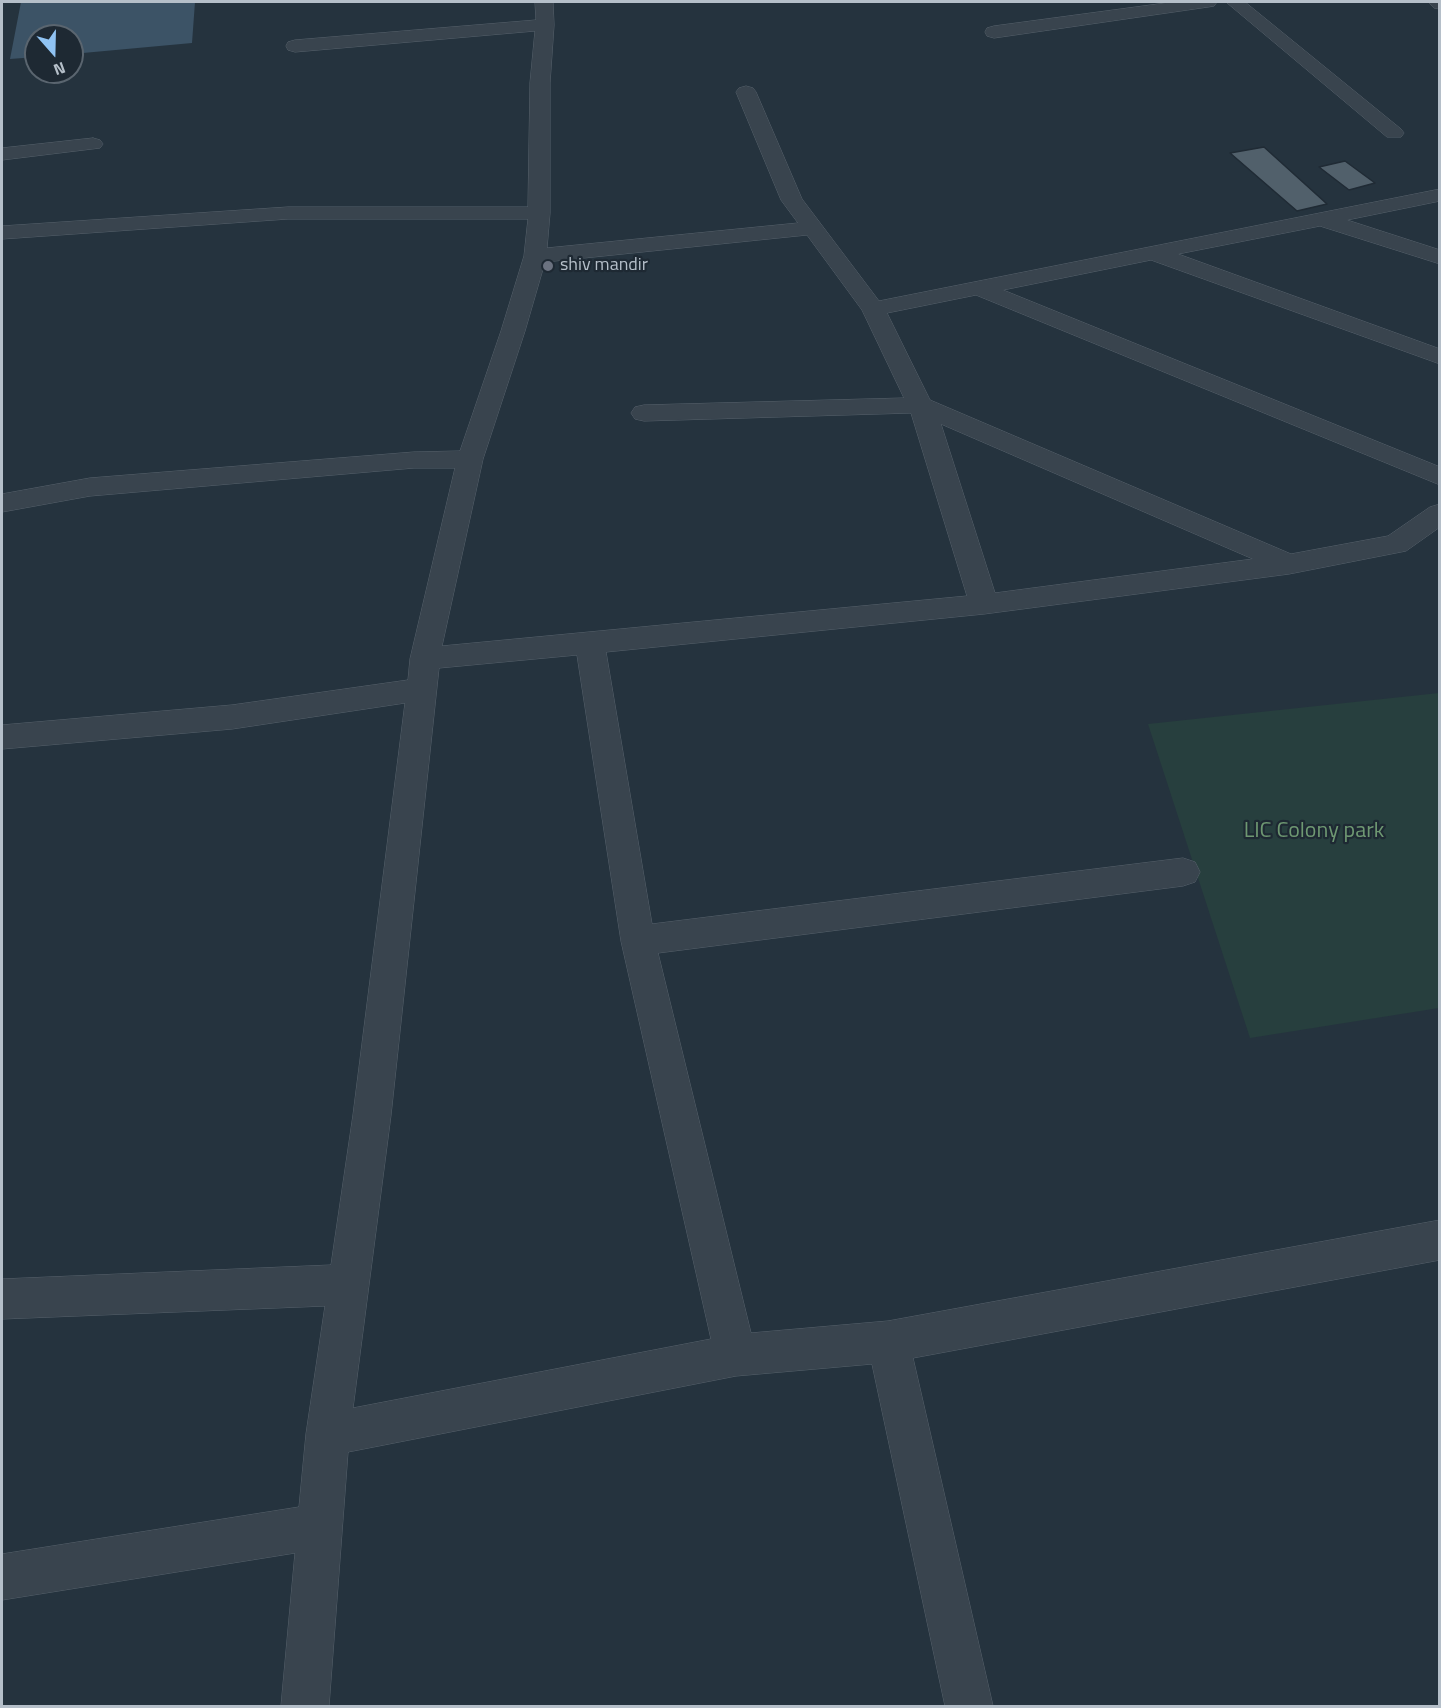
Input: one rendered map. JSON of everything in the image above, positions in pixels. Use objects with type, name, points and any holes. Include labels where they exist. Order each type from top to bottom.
[{"type":"street","points":[[994,32],[1208,2]]},
{"type":"street","points":[[1236,2],[1395,133]]},
{"type":"street","points":[[295,45],[545,13],[540,83],[539,213],[535,256],[513,331],[470,459],[423,674],[372,1115],[328,1434],[318,1527],[305,1707]]},
{"type":"street","points":[[746,92],[792,200],[873,309],[927,419],[984,604]]},
{"type":"street","points":[[2,154],[93,144]]},
{"type":"street","points":[[873,309],[1440,195]]},
{"type":"street","points":[[2,232],[288,213],[539,213]]},
{"type":"street","points":[[1321,219],[1440,257]]},
{"type":"street","points":[[535,256],[813,228]]},
{"type":"street","points":[[1153,253],[1440,357]]},
{"type":"street","points":[[978,288],[1440,477]]},
{"type":"street","points":[[644,413],[920,405],[1289,564]]},
{"type":"street","points":[[2,503],[90,487],[414,460],[470,459]]},
{"type":"street","points":[[1396,544],[1440,513]]},
{"type":"street","points":[[2,737],[232,717],[423,674],[590,642],[984,604],[1289,564],[1396,544],[1440,540]]},
{"type":"street","points":[[590,642],[638,941],[736,1354]]},
{"type":"street","points":[[638,941],[1183,872]]},
{"type":"street","points":[[328,1434],[736,1354],[888,1342],[1440,1240]]},
{"type":"street","points":[[2,1299],[348,1285]]},
{"type":"street","points":[[888,1342],[969,1707]]},
{"type":"street","points":[[2,1576],[318,1527]]},
{"type":"green space","name":"LIC Colony park","points":[[1439,693],[1439,1008],[1250,1038],[1148,724]]},
{"type":"water","points":[[21,2],[195,2],[192,43],[84,53],[84,24],[24,24],[24,58],[10,59]]},
{"type":"building","points":[[1264,147],[1327,204],[1297,211],[1230,153]]},
{"type":"building","points":[[1345,161],[1375,183],[1349,190],[1319,167]]},
{"type":"place","name":"shiv mandir","points":[[548,266]]}]
